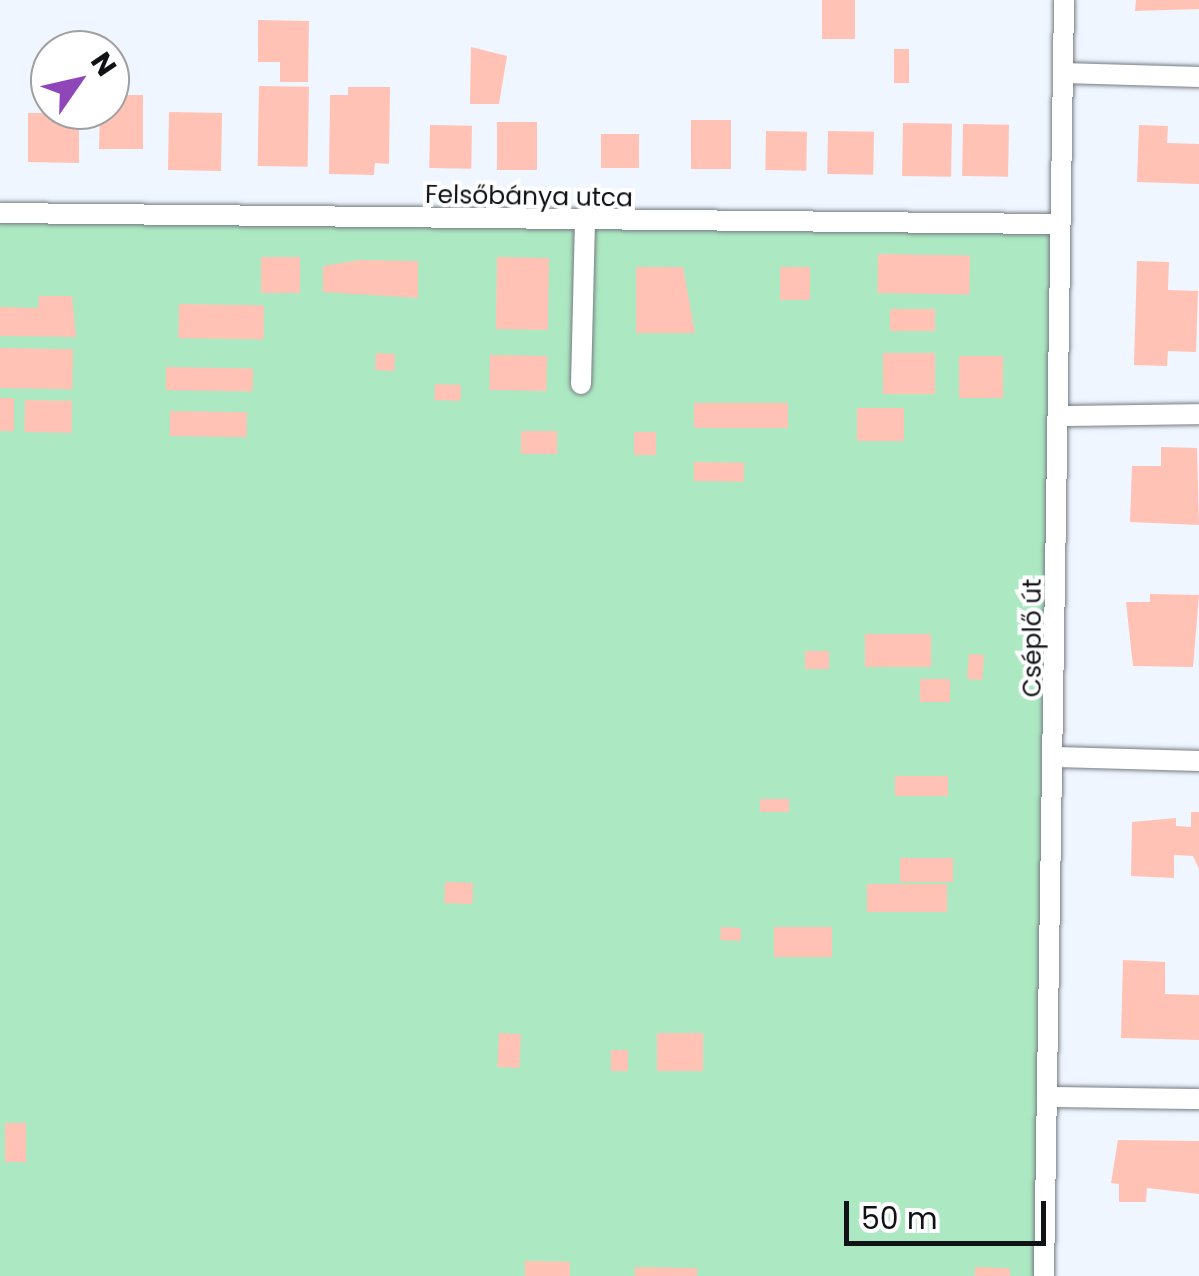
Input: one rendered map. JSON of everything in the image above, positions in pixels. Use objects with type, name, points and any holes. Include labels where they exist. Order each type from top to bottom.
[{"type":"street","name":"Cséplő út","points":[[1044,1276],[1058,757],[1058,224],[1064,0]]},
{"type":"street","points":[[1064,73],[1199,78]]},
{"type":"street","name":"Felsőbánya utca","points":[[0,212],[585,224],[1058,224]]},
{"type":"street","points":[[581,384],[585,224]]},
{"type":"street","points":[[1060,416],[1199,414]]},
{"type":"street","points":[[1058,757],[1199,760]]},
{"type":"street","points":[[1047,1097],[1199,1100]]},
{"type":"green space","points":[[0,213],[1058,231],[1040,1276],[0,1276]]},
{"type":"building","points":[[822,0],[855,0],[855,39],[822,39]]},
{"type":"building","points":[[1136,0],[1199,0],[1199,9],[1135,11]]},
{"type":"building","points":[[258,20],[309,21],[308,82],[280,82],[280,62],[258,62]]},
{"type":"building","points":[[471,47],[507,56],[499,104],[470,104]]},
{"type":"building","points":[[894,49],[909,49],[909,83],[894,83]]},
{"type":"building","points":[[259,86],[309,87],[308,167],[258,166]]},
{"type":"building","points":[[348,87],[390,87],[389,164],[375,163],[374,175],[329,174],[330,95],[348,95]]},
{"type":"building","points":[[130,95],[143,95],[143,149],[99,149],[99,130],[130,130]]},
{"type":"building","points":[[169,112],[222,113],[221,171],[168,170]]},
{"type":"building","points":[[28,113],[30,130],[79,130],[79,163],[28,162]]},
{"type":"building","points":[[691,120],[731,120],[731,169],[691,169]]},
{"type":"building","points":[[497,122],[537,122],[537,170],[497,170]]},
{"type":"building","points":[[903,123],[952,124],[951,177],[902,176]]},
{"type":"building","points":[[963,124],[1009,125],[1008,177],[962,176]]},
{"type":"building","points":[[430,125],[472,126],[471,169],[429,168]]},
{"type":"building","points":[[1139,125],[1168,126],[1167,143],[1199,144],[1199,184],[1137,182]]},
{"type":"building","points":[[766,131],[807,132],[806,171],[765,170]]},
{"type":"building","points":[[828,131],[874,132],[873,175],[827,174]]},
{"type":"building","points":[[601,134],[639,134],[639,168],[601,168]]},
{"type":"building","points":[[878,254],[970,256],[969,295],[877,293]]},
{"type":"building","points":[[261,257],[300,257],[300,293],[261,293]]},
{"type":"building","points":[[497,257],[549,258],[548,330],[496,329]]},
{"type":"building","points":[[360,260],[418,261],[418,298],[323,292],[323,266]]},
{"type":"building","points":[[1137,261],[1169,262],[1168,290],[1198,291],[1196,352],[1168,351],[1167,366],[1134,365]]},
{"type":"building","points":[[636,267],[683,267],[695,333],[636,333]]},
{"type":"building","points":[[780,267],[810,267],[810,300],[780,300]]},
{"type":"building","points":[[39,296],[72,296],[76,337],[0,336],[0,307],[38,308]]},
{"type":"building","points":[[179,304],[264,305],[263,339],[178,338]]},
{"type":"building","points":[[890,309],[935,309],[935,331],[890,331]]},
{"type":"building","points":[[0,348],[73,349],[72,389],[0,388]]},
{"type":"building","points":[[376,353],[395,354],[394,371],[375,370]]},
{"type":"building","points":[[883,353],[935,353],[935,394],[883,394]]},
{"type":"building","points":[[490,355],[547,356],[546,391],[489,390]]},
{"type":"building","points":[[959,356],[1003,356],[1003,398],[959,398]]},
{"type":"building","points":[[166,367],[253,369],[253,392],[166,390]]},
{"type":"building","points":[[435,384],[461,385],[460,401],[434,400]]},
{"type":"building","points":[[0,398],[14,398],[14,431],[0,431]]},
{"type":"building","points":[[25,400],[72,401],[71,433],[24,432]]},
{"type":"building","points":[[694,403],[788,403],[788,428],[694,428]]},
{"type":"building","points":[[857,408],[904,408],[904,441],[857,441]]},
{"type":"building","points":[[170,411],[247,412],[247,437],[170,436]]},
{"type":"building","points":[[521,431],[557,431],[557,454],[521,454]]},
{"type":"building","points":[[634,432],[656,432],[656,455],[634,455]]},
{"type":"building","points":[[1161,447],[1197,448],[1199,525],[1130,522],[1132,466],[1161,466]]},
{"type":"building","points":[[694,462],[744,463],[744,482],[694,481]]},
{"type":"building","points":[[1150,594],[1199,595],[1193,667],[1133,666],[1126,602],[1150,602]]},
{"type":"building","points":[[865,634],[931,634],[931,667],[865,667]]},
{"type":"building","points":[[805,651],[829,651],[829,669],[805,669]]},
{"type":"building","points":[[969,654],[984,655],[982,680],[967,679]]},
{"type":"building","points":[[920,679],[950,679],[950,702],[920,702]]},
{"type":"building","points":[[895,776],[948,776],[948,796],[895,796]]},
{"type":"building","points":[[760,799],[789,799],[789,812],[760,812]]},
{"type":"building","points":[[1191,812],[1199,812],[1199,869],[1193,856],[1174,855],[1174,878],[1131,876],[1132,822],[1176,818],[1176,826],[1191,827]]},
{"type":"building","points":[[900,858],[953,858],[953,882],[900,882]]},
{"type":"building","points":[[445,882],[473,883],[472,904],[444,903]]},
{"type":"building","points":[[867,884],[947,884],[947,912],[867,912]]},
{"type":"building","points":[[721,927],[741,928],[740,941],[720,940]]},
{"type":"building","points":[[774,927],[832,927],[832,957],[774,957]]},
{"type":"building","points":[[1123,960],[1165,962],[1165,994],[1199,995],[1199,1040],[1121,1038]]},
{"type":"building","points":[[499,1033],[521,1034],[519,1068],[497,1067]]},
{"type":"building","points":[[657,1033],[703,1033],[703,1071],[657,1071]]},
{"type":"building","points":[[611,1050],[628,1050],[628,1071],[611,1071]]},
{"type":"building","points":[[5,1123],[26,1123],[26,1162],[5,1162]]},
{"type":"building","points":[[1118,1140],[1199,1141],[1199,1194],[1147,1188],[1146,1202],[1119,1202],[1119,1184],[1111,1183]]},
{"type":"building","points":[[525,1261],[570,1262],[570,1276],[525,1276]]},
{"type":"building","points":[[635,1267],[697,1268],[697,1276],[635,1276]]},
{"type":"building","points":[[975,1267],[1010,1268],[1010,1276],[975,1276]]}]
